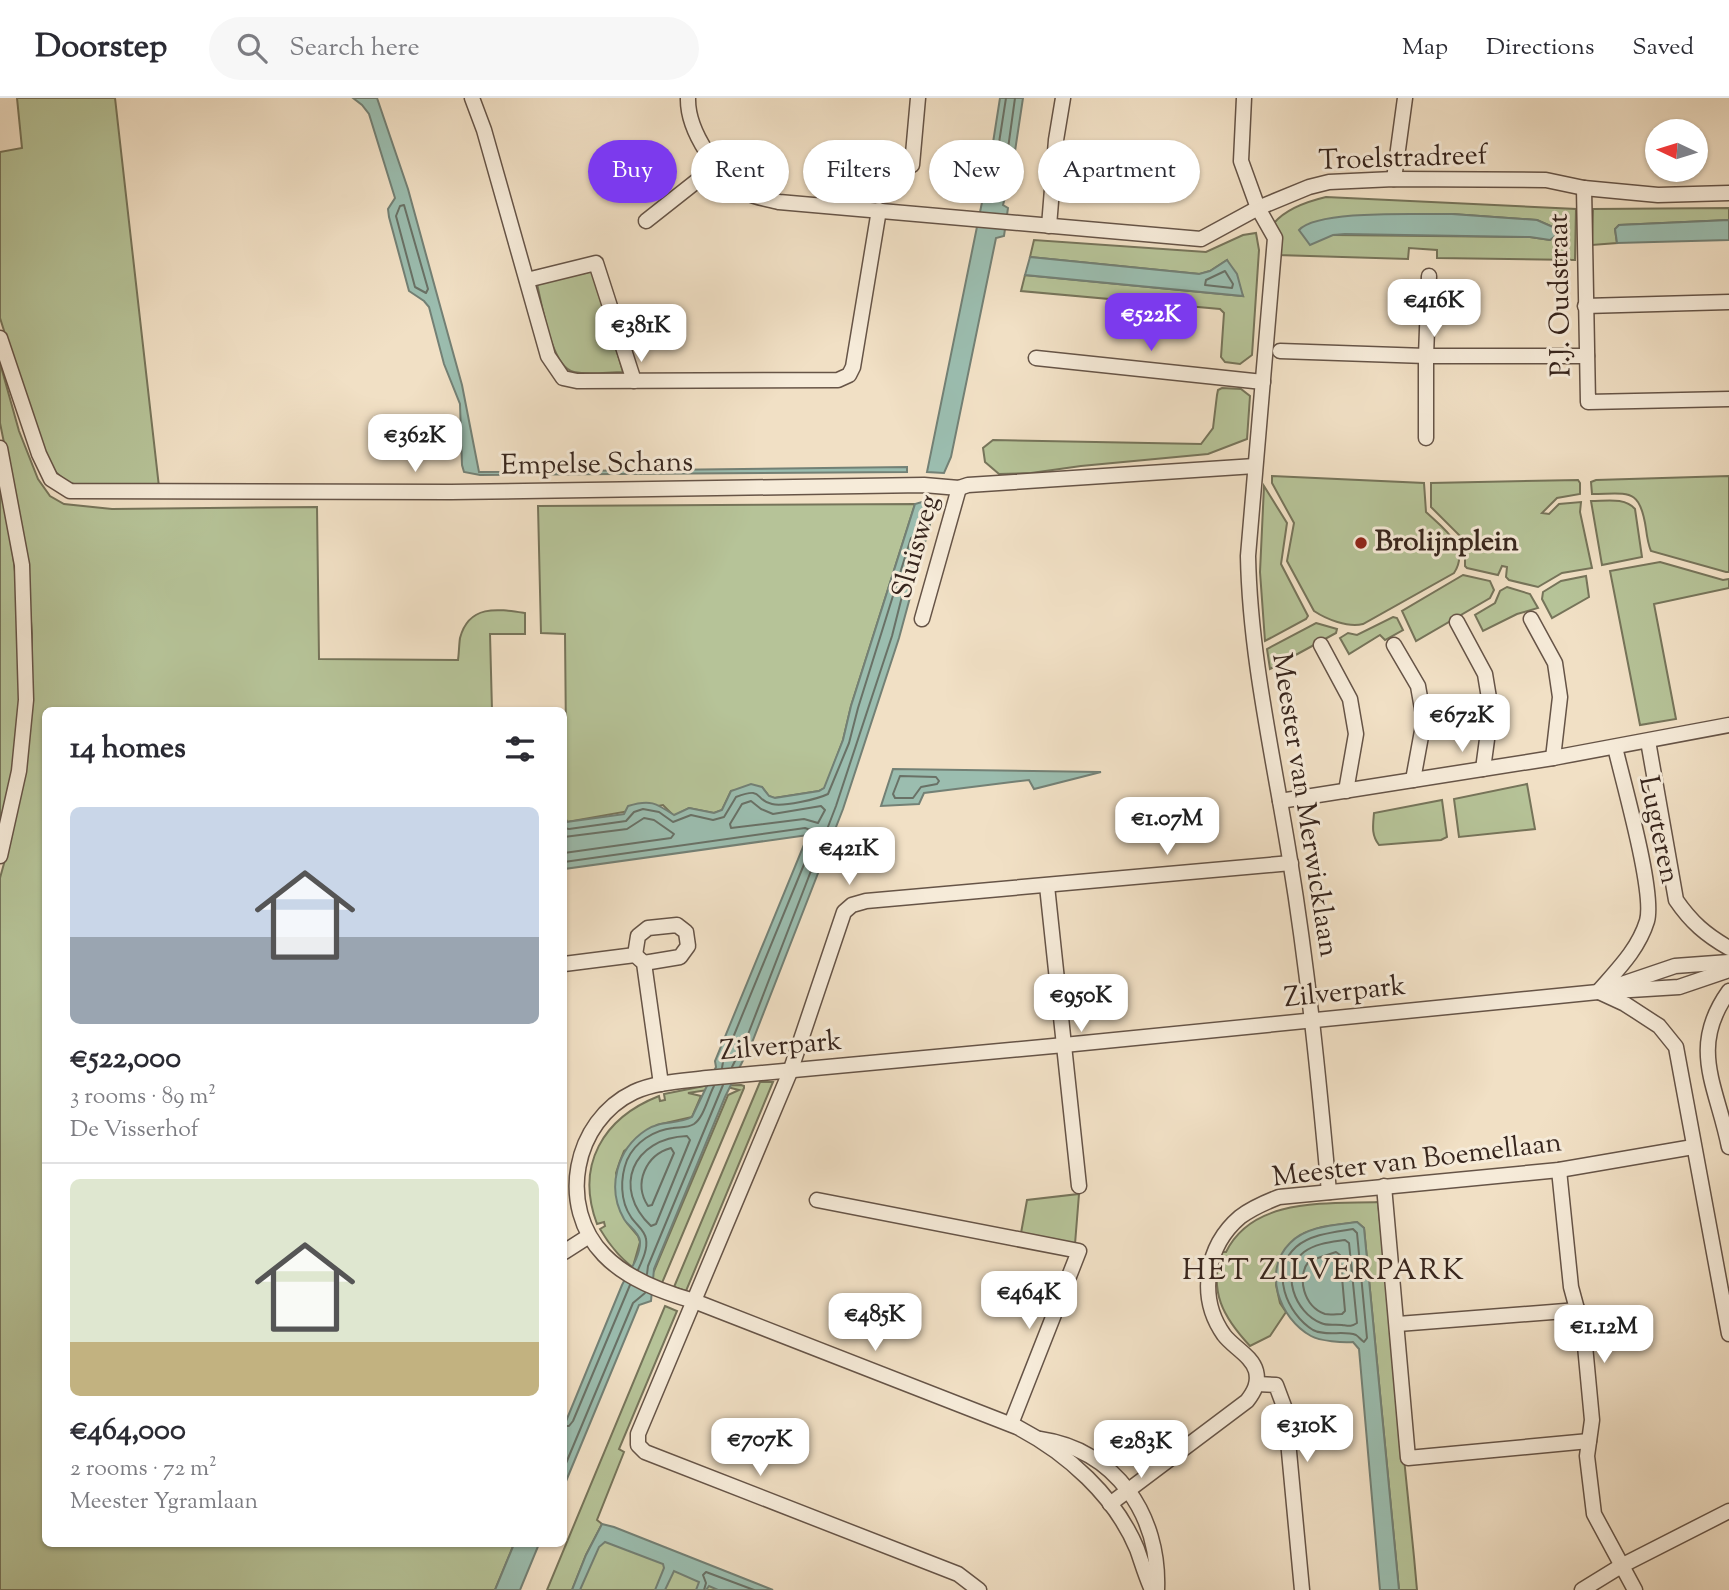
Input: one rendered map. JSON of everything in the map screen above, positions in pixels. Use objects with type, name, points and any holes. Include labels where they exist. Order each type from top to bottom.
[{"type":"street","points":[[472,98],[484,130],[548,356],[563,378],[577,381],[838,380],[849,375],[853,367],[879,209]]},
{"type":"street","name":"Troelstradreef","points":[[688,98],[688,113],[699,140]]},
{"type":"street","points":[[914,140],[918,98]]},
{"type":"street","points":[[1049,226],[1056,140],[1063,98]]},
{"type":"street","name":"Meester van Merwicklaan","points":[[1244,98],[1241,161],[1258,208],[1275,237],[1248,556],[1249,599],[1254,647],[1291,863],[1313,1021],[1329,1192]]},
{"type":"street","points":[[1394,179],[1405,98]]},
{"type":"street","name":"Troelstradreef","points":[[789,203],[1201,239],[1258,208],[1309,187],[1329,182],[1394,179],[1546,180],[1584,188],[1658,195],[1729,193]]},
{"type":"street","points":[[646,221],[691,186]]},
{"type":"street","name":"P.J. Oudstraat","points":[[1584,188],[1588,402],[1729,399]]},
{"type":"street","points":[[527,279],[596,263],[634,381]]},
{"type":"street","points":[[1426,438],[1429,276]]},
{"type":"street","points":[[1586,306],[1729,302]]},
{"type":"street","name":"Empelse Schans","points":[[0,338],[39,454],[51,479],[70,491],[451,492],[924,485],[959,488],[968,485],[1255,466]]},
{"type":"street","points":[[1280,351],[1426,356],[1587,356]]},
{"type":"street","points":[[1036,359],[1263,382]]},
{"type":"street","points":[[0,448],[22,565],[26,700],[19,771],[0,856]]},
{"type":"street","name":"Sluisweg","points":[[922,619],[959,488]]},
{"type":"street","points":[[1531,619],[1555,663],[1560,697],[1553,758]]},
{"type":"street","points":[[1457,622],[1485,674],[1491,710],[1483,769]]},
{"type":"street","points":[[1321,645],[1350,699],[1356,734],[1346,791]]},
{"type":"street","points":[[1394,645],[1418,686],[1424,720],[1413,780]]},
{"type":"street","points":[[1280,801],[1553,758],[1729,725]]},
{"type":"street","name":"Lugteren","points":[[1648,741],[1676,900],[1690,921],[1705,934],[1729,948]]},
{"type":"street","name":"Lugteren","points":[[1598,992],[1637,944],[1648,919],[1646,887],[1615,747]]},
{"type":"street","points":[[979,1590],[958,1574],[645,1452],[638,1445],[638,1434],[790,1072],[844,912],[852,905],[866,901],[1291,863]]},
{"type":"street","points":[[1047,886],[1079,1186]]},
{"type":"street","points":[[567,964],[639,959],[661,1084]]},
{"type":"street","name":"Zilverpark","points":[[1598,992],[1675,966],[1729,962]]},
{"type":"street","name":"Zilverpark","points":[[1155,1590],[1136,1549],[1110,1504],[1081,1471],[1040,1439],[1011,1424],[659,1289],[625,1273],[603,1255],[580,1219],[570,1178],[593,1131],[609,1110],[634,1093],[661,1084],[708,1078],[1598,992],[1679,987],[1729,970]]},
{"type":"street","points":[[1728,1141],[1709,1070],[1707,1042],[1718,1006],[1729,991]]},
{"type":"street","points":[[1598,992],[1625,1004],[1659,1026],[1676,1048],[1729,1334]]},
{"type":"street","name":"Meester van Boemellaan","points":[[1257,1384],[1256,1370],[1224,1334],[1208,1292],[1208,1272],[1213,1254],[1223,1236],[1240,1217],[1256,1206],[1279,1197],[1559,1170],[1693,1147]]},
{"type":"street","points":[[1559,1170],[1571,1287],[1584,1335],[1592,1420],[1587,1456],[1594,1514],[1634,1590]]},
{"type":"street","points":[[1384,1186],[1408,1458],[1589,1441]]},
{"type":"street","points":[[817,1199],[1079,1251],[1011,1424]]},
{"type":"street","points":[[567,1250],[589,1236]]},
{"type":"street","points":[[1398,1324],[1578,1310]]},
{"type":"street","points":[[1110,1504],[1247,1401],[1257,1384],[1276,1385],[1284,1409],[1302,1590]]},
{"type":"street","name":"Zilverpark","points":[[1040,1439],[1063,1442],[1088,1453],[1110,1469],[1129,1492],[1143,1514],[1153,1542],[1158,1571],[1155,1590]]},
{"type":"street","points":[[1582,1590],[1621,1566],[1729,1511]]},
{"type":"shaded area","points":[[17,98],[115,98],[159,487],[85,487],[67,482],[51,468],[38,438],[0,318],[0,152],[22,148]]},
{"type":"shaded area","points":[[1326,197],[1576,209],[1575,260],[1437,258],[1437,250],[1409,248],[1408,259],[1277,255],[1274,223],[1305,203]],"holes":[[[1452,214],[1537,220],[1562,231],[1550,240],[1530,237],[1333,235]]]},
{"type":"shaded area","points":[[1729,208],[1729,220],[1619,225],[1615,229],[1617,243],[1592,245],[1593,209]]},
{"type":"shaded area","points":[[1256,233],[1259,250],[1252,355],[1240,364],[1225,362],[1221,357],[1224,313],[1220,309],[1021,291],[1025,275],[1243,296],[1227,260],[1200,274],[1030,257],[1034,240],[1206,252],[1243,235]]},
{"type":"shaded area","points":[[593,271],[623,372],[574,372],[566,368],[559,359],[549,334],[537,284]]},
{"type":"shaded area","points":[[0,363],[19,431],[38,479],[50,496],[64,504],[112,509],[317,507],[319,659],[458,660],[464,627],[477,614],[495,610],[525,613],[525,634],[490,634],[492,707],[42,707],[42,1547],[513,1547],[495,1590],[0,1590],[0,878],[11,838],[32,679],[32,634],[18,512],[0,423]]},
{"type":"shaded area","points":[[1241,389],[1250,396],[1247,439],[1208,454],[1031,473],[999,474],[985,462],[983,448],[993,440],[1201,444],[1213,428],[1218,390]]},
{"type":"shaded area","points":[[1272,476],[1424,483],[1426,512],[1447,531],[1457,546],[1458,564],[1454,573],[1363,624],[1344,624],[1319,614],[1314,611],[1287,561],[1294,523],[1272,483]]},
{"type":"shaded area","points":[[1729,476],[1729,572],[1651,551],[1643,515],[1636,499],[1624,494],[1592,494],[1591,482],[1596,480]]},
{"type":"shaded area","points":[[1578,480],[1580,494],[1557,498],[1542,513],[1549,514],[1559,504],[1581,502],[1580,512],[1592,568],[1562,573],[1538,587],[1509,580],[1506,577],[1507,567],[1502,566],[1498,575],[1467,568],[1465,549],[1470,544],[1480,542],[1479,537],[1463,539],[1431,507],[1431,483]]},
{"type":"shaded area","points":[[0,482],[16,580],[21,683],[17,748],[0,831]]},
{"type":"shaded area","points":[[1264,486],[1287,523],[1281,564],[1308,616],[1265,641],[1260,572]]},
{"type":"shaded area","points":[[1591,501],[1621,501],[1635,509],[1642,557],[1602,565]]},
{"type":"shaded area","points":[[915,504],[851,706],[843,740],[825,788],[774,798],[762,787],[731,791],[722,810],[714,813],[689,808],[674,816],[663,805],[567,822],[565,634],[541,633],[538,506]]},
{"type":"shaded area","points":[[1660,562],[1723,580],[1729,579],[1729,588],[1654,604],[1676,719],[1640,725],[1610,571]]},
{"type":"shaded area","points":[[1463,575],[1490,581],[1494,590],[1490,598],[1416,641],[1402,611]]},
{"type":"shaded area","points":[[1586,576],[1589,597],[1552,618],[1542,599],[1543,592],[1561,581]]},
{"type":"shaded area","points":[[1507,587],[1530,594],[1538,608],[1517,614],[1483,631],[1475,615],[1495,603],[1500,591]]},
{"type":"shaded area","points":[[1393,617],[1397,618],[1403,630],[1385,640],[1380,635],[1349,654],[1340,638],[1348,633],[1357,635]]},
{"type":"shaded area","points":[[1316,623],[1337,629],[1336,633],[1270,669],[1267,649]]},
{"type":"shaded area","points":[[1527,784],[1535,829],[1459,837],[1454,799]]},
{"type":"shaded area","points":[[1442,800],[1447,837],[1441,840],[1379,845],[1376,841],[1373,830],[1374,813]]},
{"type":"shaded area","points":[[760,1082],[773,1082],[686,1291],[674,1287]]},
{"type":"shaded area","points":[[741,1085],[744,1088],[662,1283],[626,1262],[600,1229],[605,1226],[604,1222],[597,1224],[591,1202],[592,1163],[609,1131],[639,1105],[659,1096],[660,1101],[665,1100],[664,1094],[704,1086]],"holes":[[[727,1087],[739,1090],[728,1095],[654,1271],[634,1263],[640,1242],[627,1223],[616,1173],[624,1151],[657,1125],[692,1117],[701,1096],[688,1093]]]},
{"type":"shaded area","points":[[1079,1194],[1075,1244],[1021,1233],[1027,1200]]},
{"type":"shaded area","points":[[1378,1202],[1417,1590],[1399,1590],[1364,1228],[1357,1222],[1322,1227],[1304,1233],[1277,1270],[1276,1285],[1280,1303],[1286,1312],[1270,1336],[1250,1346],[1232,1325],[1218,1292],[1221,1252],[1226,1252],[1238,1234],[1254,1221],[1293,1207]]},
{"type":"shaded area","points":[[665,1306],[677,1311],[619,1449],[624,1452],[597,1520],[602,1524],[572,1590],[547,1590]]},
{"type":"shaded area","points":[[603,1526],[758,1590],[576,1590]]},
{"type":"water","points":[[353,98],[377,98],[408,189],[462,385],[479,472],[907,467],[907,472],[480,475],[464,472],[460,404],[444,364],[429,307],[409,291],[389,217],[388,209],[395,198],[369,114]]},
{"type":"water","points":[[1000,98],[1023,98],[1017,140],[993,140]]},
{"type":"water","points":[[982,203],[1004,203],[1008,208],[1004,236],[996,238],[951,457],[944,473],[927,472]]},
{"type":"water","points":[[1452,214],[1537,220],[1562,231],[1550,240],[1530,237],[1345,234],[1333,235],[1310,245],[1299,230],[1310,223],[1348,216]]},
{"type":"water","points":[[1729,220],[1729,240],[1617,243],[1615,229],[1619,225]]},
{"type":"water","points":[[1030,257],[1199,274],[1210,271],[1227,260],[1237,274],[1243,296],[1025,275]]},
{"type":"water","points":[[927,502],[933,513],[899,638],[843,809],[753,1040],[725,1097],[654,1269],[651,1301],[639,1305],[567,1479],[567,1419],[640,1247],[636,1232],[624,1219],[619,1207],[615,1182],[617,1170],[628,1148],[646,1130],[692,1117],[716,1067],[715,1061],[808,835],[567,869],[567,822],[624,814],[628,806],[642,803],[657,805],[674,815],[689,808],[714,813],[722,810],[731,791],[751,784],[762,787],[769,796],[775,798],[824,788],[843,740],[851,706],[915,504]]},
{"type":"water","points":[[893,769],[1101,772],[1034,789],[1029,780],[924,793],[919,804],[881,806]]},
{"type":"water","points":[[1357,1222],[1364,1228],[1399,1590],[1380,1590],[1359,1349],[1353,1342],[1320,1339],[1300,1328],[1283,1306],[1276,1280],[1282,1254],[1297,1237],[1321,1227]]},
{"type":"water","points":[[602,1524],[773,1590],[718,1590],[709,1586],[706,1590],[696,1590],[699,1582],[674,1571],[665,1590],[655,1590],[664,1568],[663,1564],[605,1542],[599,1547],[580,1590],[572,1590]]},
{"type":"water","points":[[513,1547],[538,1547],[520,1590],[495,1590]]},
{"type":"place","name":"Brolijnplein","points":[[1361,543]]},
{"type":"district","name":"HET ZILVERPARK","points":[[1324,1271]]}]
